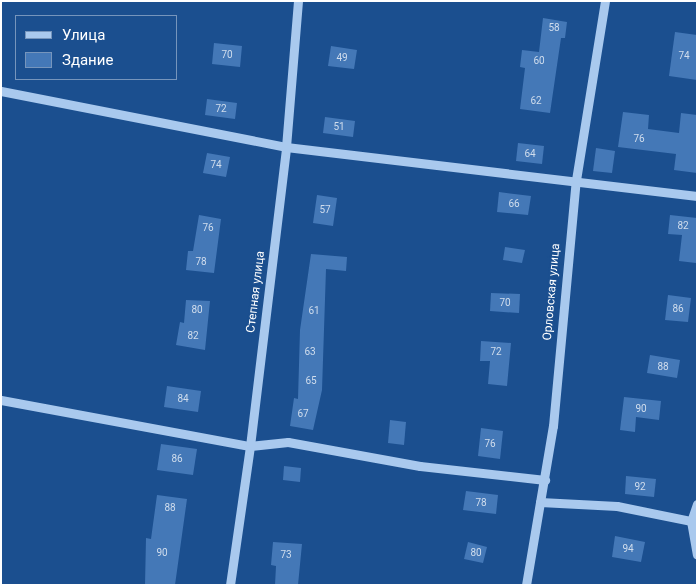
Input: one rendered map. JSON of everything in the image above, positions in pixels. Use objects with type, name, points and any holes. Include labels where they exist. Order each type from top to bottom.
[{"type":"street","name":"Степная улица","points":[[230,585],[250,446],[286,146],[298,1]]},
{"type":"street","name":"Орловская улица","points":[[526,585],[545,480],[576,180],[605,1]]},
{"type":"street","points":[[1,91],[286,146],[697,196]]},
{"type":"street","points":[[1,400],[250,446],[288,442],[420,466],[545,480]]},
{"type":"street","points":[[540,502],[617,506],[691,520]]},
{"type":"street","points":[[697,504],[691,520],[697,554]]},
{"type":"building","points":[[543,18],[567,22],[565,38],[561,38],[550,113],[520,109],[525,68],[520,67],[522,50],[539,52]]},
{"type":"building","points":[[675,32],[697,35],[697,80],[669,76]]},
{"type":"building","points":[[214,43],[242,46],[240,67],[212,64]]},
{"type":"building","points":[[331,46],[357,50],[354,69],[328,66]]},
{"type":"building","points":[[207,99],[237,103],[235,119],[205,115]]},
{"type":"building","points":[[623,112],[649,115],[648,129],[679,133],[681,113],[697,115],[697,173],[674,170],[676,154],[618,147]]},
{"type":"building","points":[[325,117],[355,121],[353,137],[323,133]]},
{"type":"building","points":[[518,143],[544,146],[542,164],[516,161]]},
{"type":"building","points":[[596,148],[615,151],[612,173],[593,171]]},
{"type":"building","points":[[207,153],[230,157],[226,177],[203,173]]},
{"type":"building","points":[[499,192],[531,196],[528,215],[497,212]]},
{"type":"building","points":[[317,195],[337,198],[333,226],[313,223]]},
{"type":"building","points":[[199,215],[221,219],[214,273],[186,270],[188,251],[193,251]]},
{"type":"building","points":[[670,215],[697,218],[696,263],[679,261],[682,235],[668,234]]},
{"type":"building","points":[[505,247],[525,250],[522,263],[503,260]]},
{"type":"building","points":[[311,254],[347,257],[346,271],[326,269],[322,390],[313,430],[290,426],[294,398],[298,399],[300,330]]},
{"type":"building","points":[[491,293],[520,294],[519,313],[490,311]]},
{"type":"building","points":[[668,295],[691,298],[688,322],[665,320]]},
{"type":"building","points":[[186,300],[210,301],[205,350],[176,345],[180,322],[184,323]]},
{"type":"building","points":[[481,341],[511,343],[507,386],[488,384],[490,361],[480,361]]},
{"type":"building","points":[[650,355],[680,360],[677,378],[647,373]]},
{"type":"building","points":[[167,386],[201,391],[198,412],[164,407]]},
{"type":"building","points":[[624,397],[661,401],[659,420],[636,417],[635,432],[620,430]]},
{"type":"building","points":[[390,420],[406,422],[404,445],[388,443]]},
{"type":"building","points":[[481,428],[503,431],[500,459],[478,456]]},
{"type":"building","points":[[161,444],[197,449],[193,475],[157,470]]},
{"type":"building","points":[[284,466],[301,468],[300,482],[283,480]]},
{"type":"building","points":[[626,476],[656,479],[654,497],[625,494]]},
{"type":"building","points":[[466,491],[498,495],[496,514],[463,510]]},
{"type":"building","points":[[157,495],[187,499],[175,585],[145,585],[146,538],[151,539]]},
{"type":"building","points":[[615,536],[645,542],[641,562],[612,557]]},
{"type":"building","points":[[273,542],[302,544],[298,585],[275,585],[276,566],[271,565]]},
{"type":"building","points":[[468,542],[487,547],[483,563],[464,559]]}]
